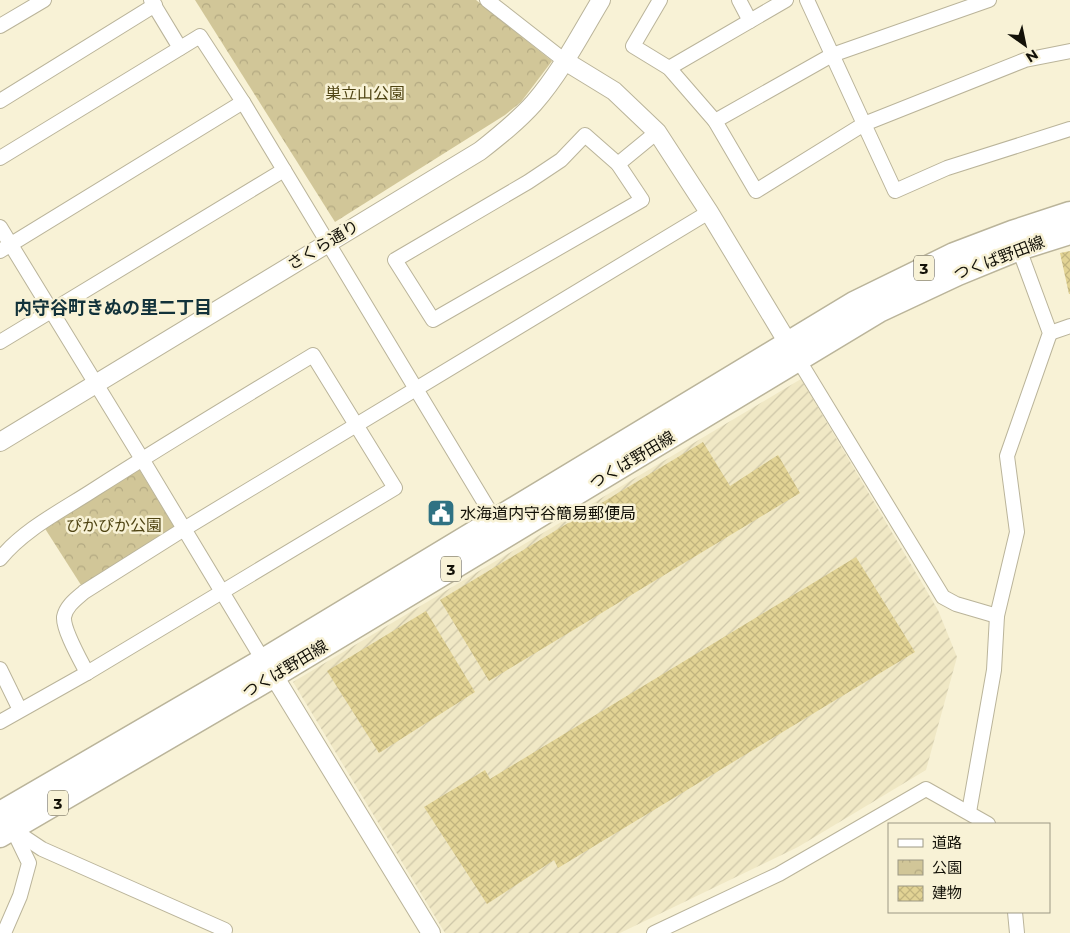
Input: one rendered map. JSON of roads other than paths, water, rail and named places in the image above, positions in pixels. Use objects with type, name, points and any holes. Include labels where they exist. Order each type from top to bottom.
[{"type":"main road","name":"つくば野田線","points":[[3,820],[269,668],[793,351],[854,303],[954,254],[1070,213]]},
{"type":"main road","name":"つくば野田線","points":[[269,668],[495,520],[793,351],[958,274],[1019,248],[1070,232]]},
{"type":"street","points":[[0,26],[44,0]]},
{"type":"street","name":"さくら通り","points":[[0,442],[471,156],[499,137],[535,102],[565,61],[601,0]]},
{"type":"street","points":[[660,0],[633,46],[669,68],[715,122],[756,192],[864,124],[1025,60],[1070,51]]},
{"type":"street","points":[[739,0],[750,21]]},
{"type":"street","points":[[669,68],[786,0]]},
{"type":"street","points":[[807,0],[895,190],[946,168],[1070,129]]},
{"type":"street","points":[[715,122],[832,54],[989,0]]},
{"type":"street","points":[[492,2],[565,61],[614,91],[657,132],[709,212],[943,597],[956,604],[997,616]]},
{"type":"street","points":[[0,101],[153,3],[180,48]]},
{"type":"street","points":[[0,158],[200,36],[243,102],[495,520]]},
{"type":"street","points":[[5,248],[243,102]]},
{"type":"street","points":[[618,164],[657,132]]},
{"type":"street","points":[[585,135],[618,164],[642,200],[432,320],[395,260],[561,160],[585,135]]},
{"type":"street","points":[[0,342],[284,170]]},
{"type":"street","points":[[87,673],[69,638],[64,618],[70,604],[84,592],[356,424],[709,212]]},
{"type":"street","points":[[0,227],[5,248],[51,310],[431,933]]},
{"type":"street","points":[[969,812],[994,670],[997,616],[1017,532],[1007,456],[1050,333],[1019,248]]},
{"type":"street","points":[[1050,333],[1070,326]]},
{"type":"street","points":[[0,559],[11,545],[42,523],[142,458],[313,355],[395,488],[87,673],[0,722]]},
{"type":"street","points":[[0,669],[20,710]]},
{"type":"street","points":[[654,933],[779,874],[926,789],[986,823]]},
{"type":"street","points":[[3,820],[29,863],[20,896],[4,933]]},
{"type":"street","points":[[3,820],[42,849],[225,930],[224,933]]},
{"type":"street","points":[[1015,913],[1017,933]]},
{"type":"place","name":"水海道内守谷簡易郵便局","points":[[441,513]]},
{"type":"district","name":"内守谷町きぬの里二丁目","points":[[113,308]]},
{"type":"park label","name":"巣立山公園","points":[[365,93]]},
{"type":"park label","name":"ぴかぴか公園","points":[[114,525]]}]
